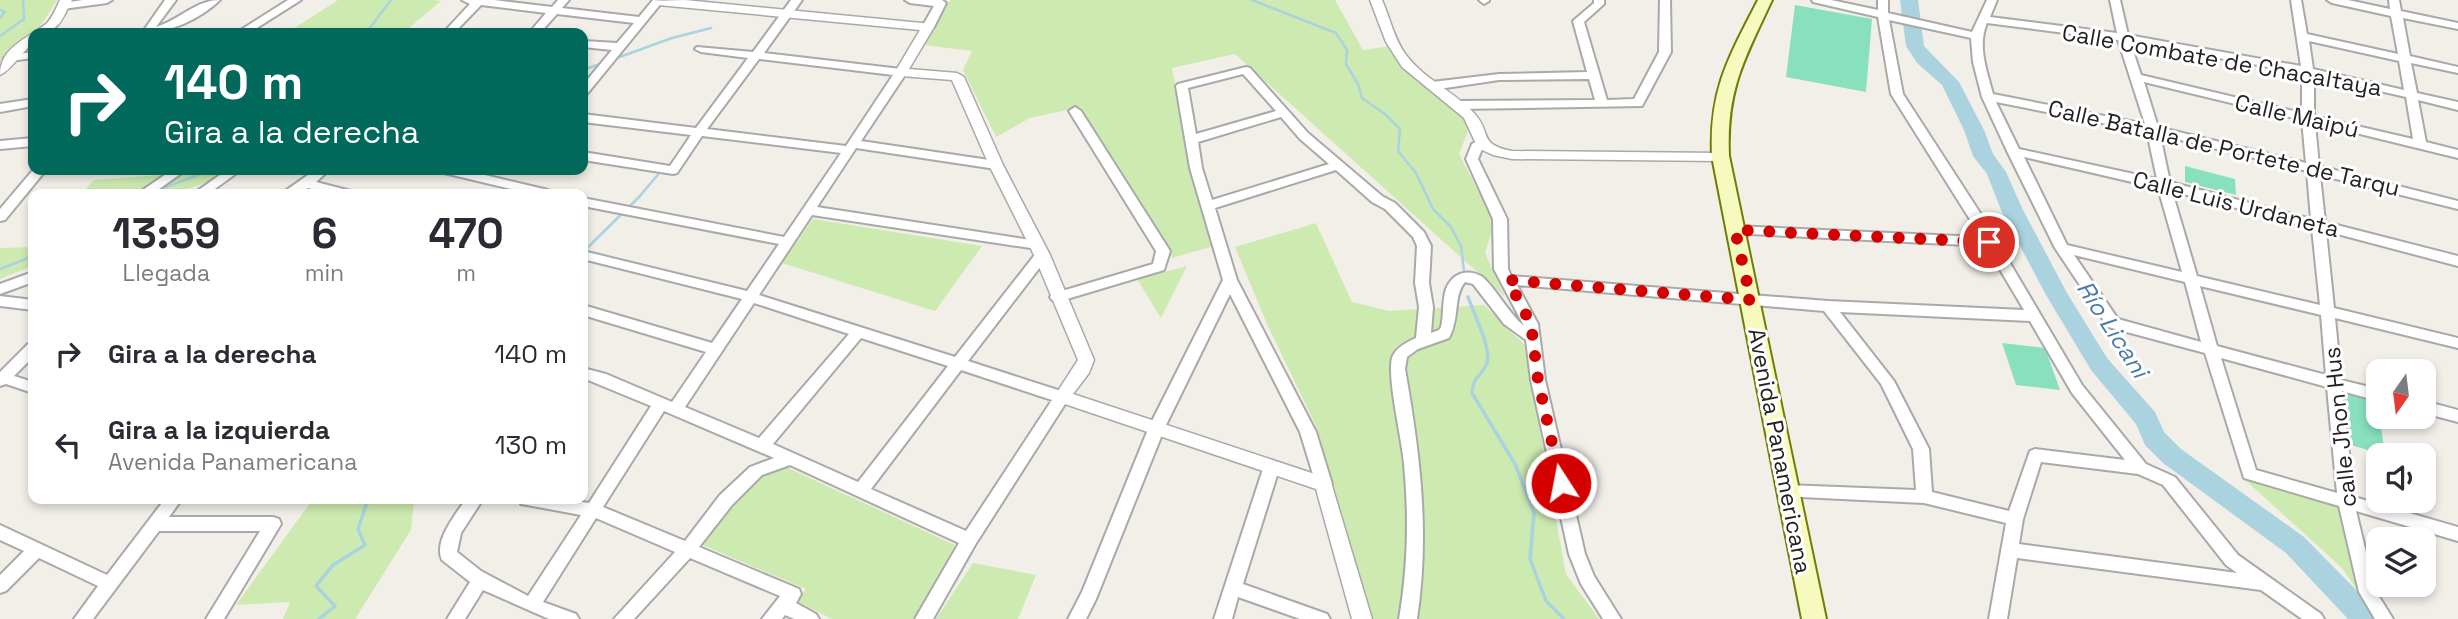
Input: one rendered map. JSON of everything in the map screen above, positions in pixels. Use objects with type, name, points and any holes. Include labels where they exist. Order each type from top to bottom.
[{"type":"main road","name":"Avenida Panamericana","points":[[1765,0],[1728,80],[1721,106],[1721,157],[1751,300],[1786,491],[1814,619]]},
{"type":"street","points":[[48,28],[53,25],[65,3],[107,0]]},
{"type":"street","points":[[151,28],[171,0]]},
{"type":"street","points":[[164,28],[215,0]]},
{"type":"street","points":[[250,28],[296,0]]},
{"type":"street","points":[[538,28],[564,0]]},
{"type":"street","points":[[588,86],[658,0],[928,27]]},
{"type":"street","points":[[588,157],[673,170],[797,0]]},
{"type":"street","points":[[532,606],[593,510],[668,406],[715,349],[789,242],[901,72],[942,3],[910,0]]},
{"type":"street","points":[[1376,0],[1401,57],[1472,118],[1481,143],[1489,150],[1512,155],[1721,157]]},
{"type":"street","points":[[1599,0],[1599,4],[1578,21],[1602,103]]},
{"type":"street","points":[[1457,105],[1638,103],[1665,52],[1665,0]]},
{"type":"street","points":[[1817,0],[1976,37]]},
{"type":"street","points":[[1883,0],[1883,16],[1897,93],[1937,153],[2077,389],[2140,468]]},
{"type":"street","points":[[1992,0],[1986,20],[1976,37],[1988,97],[2012,151],[2062,248],[2113,323],[2366,392]]},
{"type":"street","points":[[2115,0],[2123,37],[2153,129],[2164,185],[2250,474],[2458,534]]},
{"type":"street","name":"calle Jhon Hus","points":[[2296,0],[2308,71],[2308,118],[2346,500],[2367,592],[2384,619]]},
{"type":"street","points":[[2332,0],[2458,26]]},
{"type":"street","points":[[2394,0],[2402,58],[2420,145]]},
{"type":"street","points":[[452,28],[475,1],[640,21]]},
{"type":"street","name":"Calle Combate de Chacaltaya","points":[[1986,20],[2123,37],[2308,71],[2458,106]]},
{"type":"street","points":[[2301,36],[2458,70]]},
{"type":"street","points":[[0,71],[28,42]]},
{"type":"street","points":[[588,44],[621,47]]},
{"type":"street","points":[[701,49],[957,77],[996,165],[1039,250],[1086,360],[1083,369],[969,540],[925,619]]},
{"type":"street","points":[[10,58],[28,56]]},
{"type":"street","points":[[1362,619],[1308,432],[1230,280],[1207,206],[1191,140],[1182,86],[1245,70],[1283,113],[1339,166],[1390,206],[1419,235],[1424,246],[1422,283],[1426,307],[1423,342]]},
{"type":"street","points":[[1432,86],[1499,77],[1594,75]]},
{"type":"street","name":"Calle Maipú","points":[[2136,77],[2458,154]]},
{"type":"street","name":"Calle Batalla de Portete de Tarqu","points":[[1988,97],[2153,129],[2458,205]]},
{"type":"street","points":[[0,108],[28,104]]},
{"type":"street","points":[[1057,297],[1159,267],[1163,251],[1075,111]]},
{"type":"street","points":[[1191,140],[1283,113]]},
{"type":"street","points":[[588,119],[996,165]]},
{"type":"street","points":[[0,145],[28,142]]},
{"type":"street","points":[[1481,143],[1476,147],[1472,159],[1500,219],[1501,269],[1531,324],[1538,380],[1559,467],[1569,527],[1587,579],[1612,619]]},
{"type":"street","name":"Calle Luis Urdaneta","points":[[2012,151],[2164,185],[2458,261]]},
{"type":"street","points":[[1207,206],[1339,166]]},
{"type":"street","points":[[0,217],[5,204],[35,175]]},
{"type":"street","points":[[151,189],[172,175]]},
{"type":"street","points":[[210,189],[228,175]]},
{"type":"street","points":[[296,189],[317,175]]},
{"type":"street","points":[[469,175],[527,189]]},
{"type":"street","points":[[306,184],[326,189]]},
{"type":"street","points":[[588,203],[789,242]]},
{"type":"street","points":[[810,211],[1039,250]]},
{"type":"street","points":[[1735,230],[1989,242]]},
{"type":"street","points":[[2062,248],[2458,344]]},
{"type":"street","points":[[860,490],[960,363],[1039,250]]},
{"type":"street","points":[[588,256],[751,297],[1157,427],[1271,469],[1324,484]]},
{"type":"street","points":[[1408,619],[1415,589],[1414,462],[1398,362],[1405,350],[1439,337],[1448,328],[1451,291],[1458,280],[1470,277],[1477,280],[1499,311],[1518,329],[1534,338]]},
{"type":"street","points":[[0,289],[28,279]]},
{"type":"street","points":[[1077,619],[1090,594],[1157,427],[1230,280]]},
{"type":"street","points":[[1508,280],[1828,306],[2036,316]]},
{"type":"street","points":[[0,301],[28,304]]},
{"type":"street","points":[[1828,306],[1887,381],[1921,449],[1923,497]]},
{"type":"street","points":[[588,311],[715,349]]},
{"type":"street","points":[[762,446],[858,331]]},
{"type":"street","points":[[28,353],[2,380],[28,387]]},
{"type":"street","points":[[588,375],[762,446],[969,540]]},
{"type":"street","points":[[2436,410],[2458,416]]},
{"type":"street","points":[[1998,619],[2015,519],[2035,455],[2140,468],[2169,481],[2232,560],[2315,619]]},
{"type":"street","points":[[623,619],[688,549],[726,500],[756,471],[790,459]]},
{"type":"street","points":[[1223,619],[1271,469]]},
{"type":"street","points":[[1786,491],[1923,497],[2015,519]]},
{"type":"street","points":[[83,619],[170,504]]},
{"type":"street","points":[[472,504],[452,534],[448,555],[480,580],[532,606],[570,619]]},
{"type":"street","points":[[557,504],[593,510],[793,594],[771,619]]},
{"type":"street","points":[[156,524],[273,524],[215,619]]},
{"type":"street","points":[[0,532],[108,583]]},
{"type":"street","points":[[0,586],[37,549]]},
{"type":"street","points":[[2011,550],[2265,583]]},
{"type":"street","points":[[457,619],[480,580]]},
{"type":"street","points":[[1233,588],[1321,619]]},
{"type":"street","points":[[783,605],[810,619]]},
{"type":"green space","points":[[0,0],[57,0],[42,24],[37,28],[28,28],[28,35],[13,46],[0,64]]},
{"type":"green space","points":[[338,0],[441,1],[409,28],[295,28]]},
{"type":"green space","points":[[950,0],[1335,0],[1363,50],[1391,46],[1465,118],[1468,131],[1459,154],[1491,215],[1492,231],[1485,253],[1505,297],[1235,54],[1172,68],[1193,177],[1214,246],[1172,258],[1081,107],[1030,118],[996,137],[963,70],[972,51],[923,45]]},
{"type":"green space","points":[[1795,5],[1872,19],[1866,92],[1786,77]]},
{"type":"green space","points":[[2185,166],[2235,179],[2236,195],[2185,182]]},
{"type":"green space","points":[[161,175],[218,175],[186,189],[86,189],[94,180]]},
{"type":"green space","points":[[813,219],[982,246],[935,311],[782,263]]},
{"type":"green space","points":[[1316,223],[1352,302],[1389,311],[1484,305],[1524,344],[1566,574],[1599,619],[1372,619],[1316,426],[1267,324],[1235,247]]},
{"type":"green space","points":[[28,247],[28,268],[0,279],[0,248]]},
{"type":"green space","points":[[1187,266],[1161,318],[1137,279]]},
{"type":"green space","points":[[2002,343],[2045,348],[2060,390],[2016,385]]},
{"type":"green space","points":[[2341,388],[2366,396],[2366,429],[2381,429],[2383,443],[2366,443],[2366,450],[2347,444]]},
{"type":"green space","points":[[786,467],[955,545],[914,619],[832,619],[797,601],[806,589],[700,544],[760,477]]},
{"type":"green space","points":[[2243,478],[2339,507],[2361,596],[2342,568]]},
{"type":"green space","points":[[309,504],[414,504],[411,530],[355,619],[283,619],[290,602],[236,605]]},
{"type":"green space","points":[[973,563],[1036,575],[1018,619],[936,619]]},
{"type":"waterway","points":[[0,36],[24,19],[23,0]]},
{"type":"waterway","points":[[370,28],[391,0]]},
{"type":"waterway","points":[[1252,0],[1336,33],[1347,50],[1346,64],[1358,84],[1362,98],[1385,114],[1400,129],[1398,151],[1416,173],[1433,209],[1451,227],[1461,246],[1464,271]]},
{"type":"waterway","name":"Río Licani","points":[[1909,0],[1915,46],[1924,59],[1950,82],[1974,130],[1983,156],[1996,172],[2012,210],[2057,295],[2099,364],[2146,419],[2154,438],[2172,456],[2295,545],[2366,619]]},
{"type":"waterway","points":[[0,10],[5,12],[0,18]]},
{"type":"waterway","points":[[614,59],[672,38],[711,28]]},
{"type":"waterway","points":[[588,68],[603,63]]},
{"type":"waterway","points":[[588,247],[639,197],[661,171]]},
{"type":"waterway","points":[[160,189],[198,175]]},
{"type":"waterway","points":[[0,269],[28,258]]},
{"type":"waterway","points":[[1468,297],[1485,340],[1488,357],[1485,368],[1474,383],[1472,393],[1515,464],[1534,513],[1530,559],[1546,601],[1564,619]]},
{"type":"waterway","points":[[319,619],[335,606],[316,586],[333,565],[365,545],[358,529],[366,504]]},
{"type":"route","points":[[1561,483],[1538,380],[1531,324],[1508,280],[1751,300],[1735,230],[1989,242]]}]
